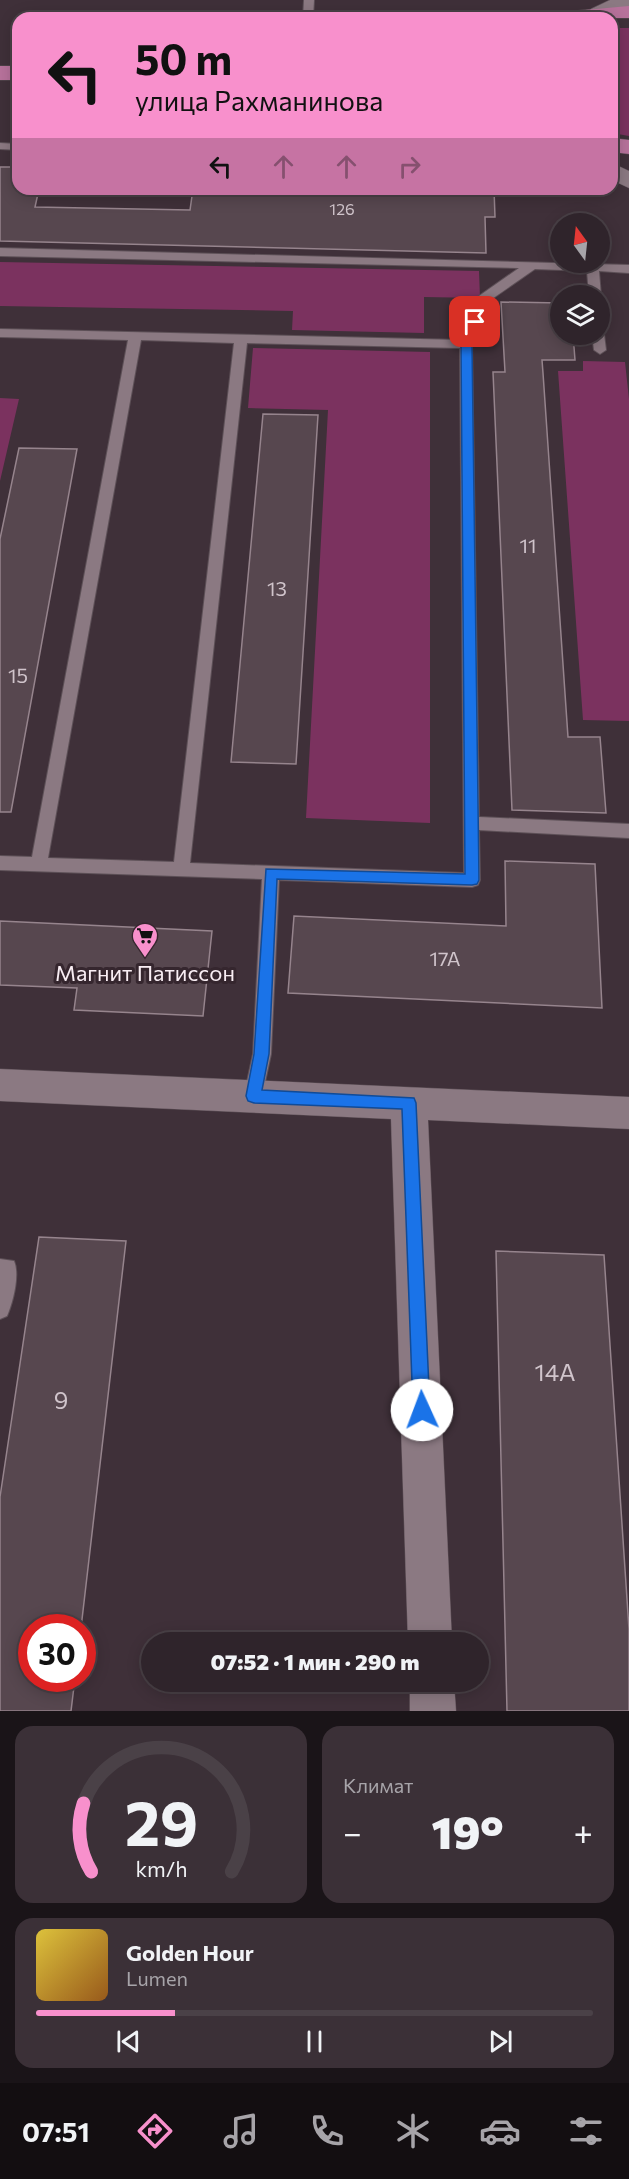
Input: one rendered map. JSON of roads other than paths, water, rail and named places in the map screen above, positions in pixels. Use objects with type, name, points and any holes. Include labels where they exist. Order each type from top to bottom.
[{"type":"street","points":[[600,12],[628,0]]},
{"type":"street","points":[[0,1085],[629,1113]]},
{"type":"street","points":[[409,1103],[430,1632]]},
{"type":"street","points":[[432,1692],[433,1711]]},
{"type":"lane","points":[[0,252],[550,266]]},
{"type":"lane","points":[[0,863],[472,880],[466,344],[483,299],[532,265]]},
{"type":"lane","points":[[610,267],[629,268]]},
{"type":"lane","points":[[0,333],[466,344]]},
{"type":"lane","points":[[39,864],[135,336]]},
{"type":"lane","points":[[181,870],[241,339]]},
{"type":"lane","points":[[599,345],[600,350]]},
{"type":"lane","points":[[471,824],[629,831]]},
{"type":"lane","points":[[254,1096],[262,1054],[271,873]]},
{"type":"lane","points":[[0,1268],[7,1268],[0,1309]]},
{"type":"place","name":"Магнит Патиссон","points":[[145,959]]}]
